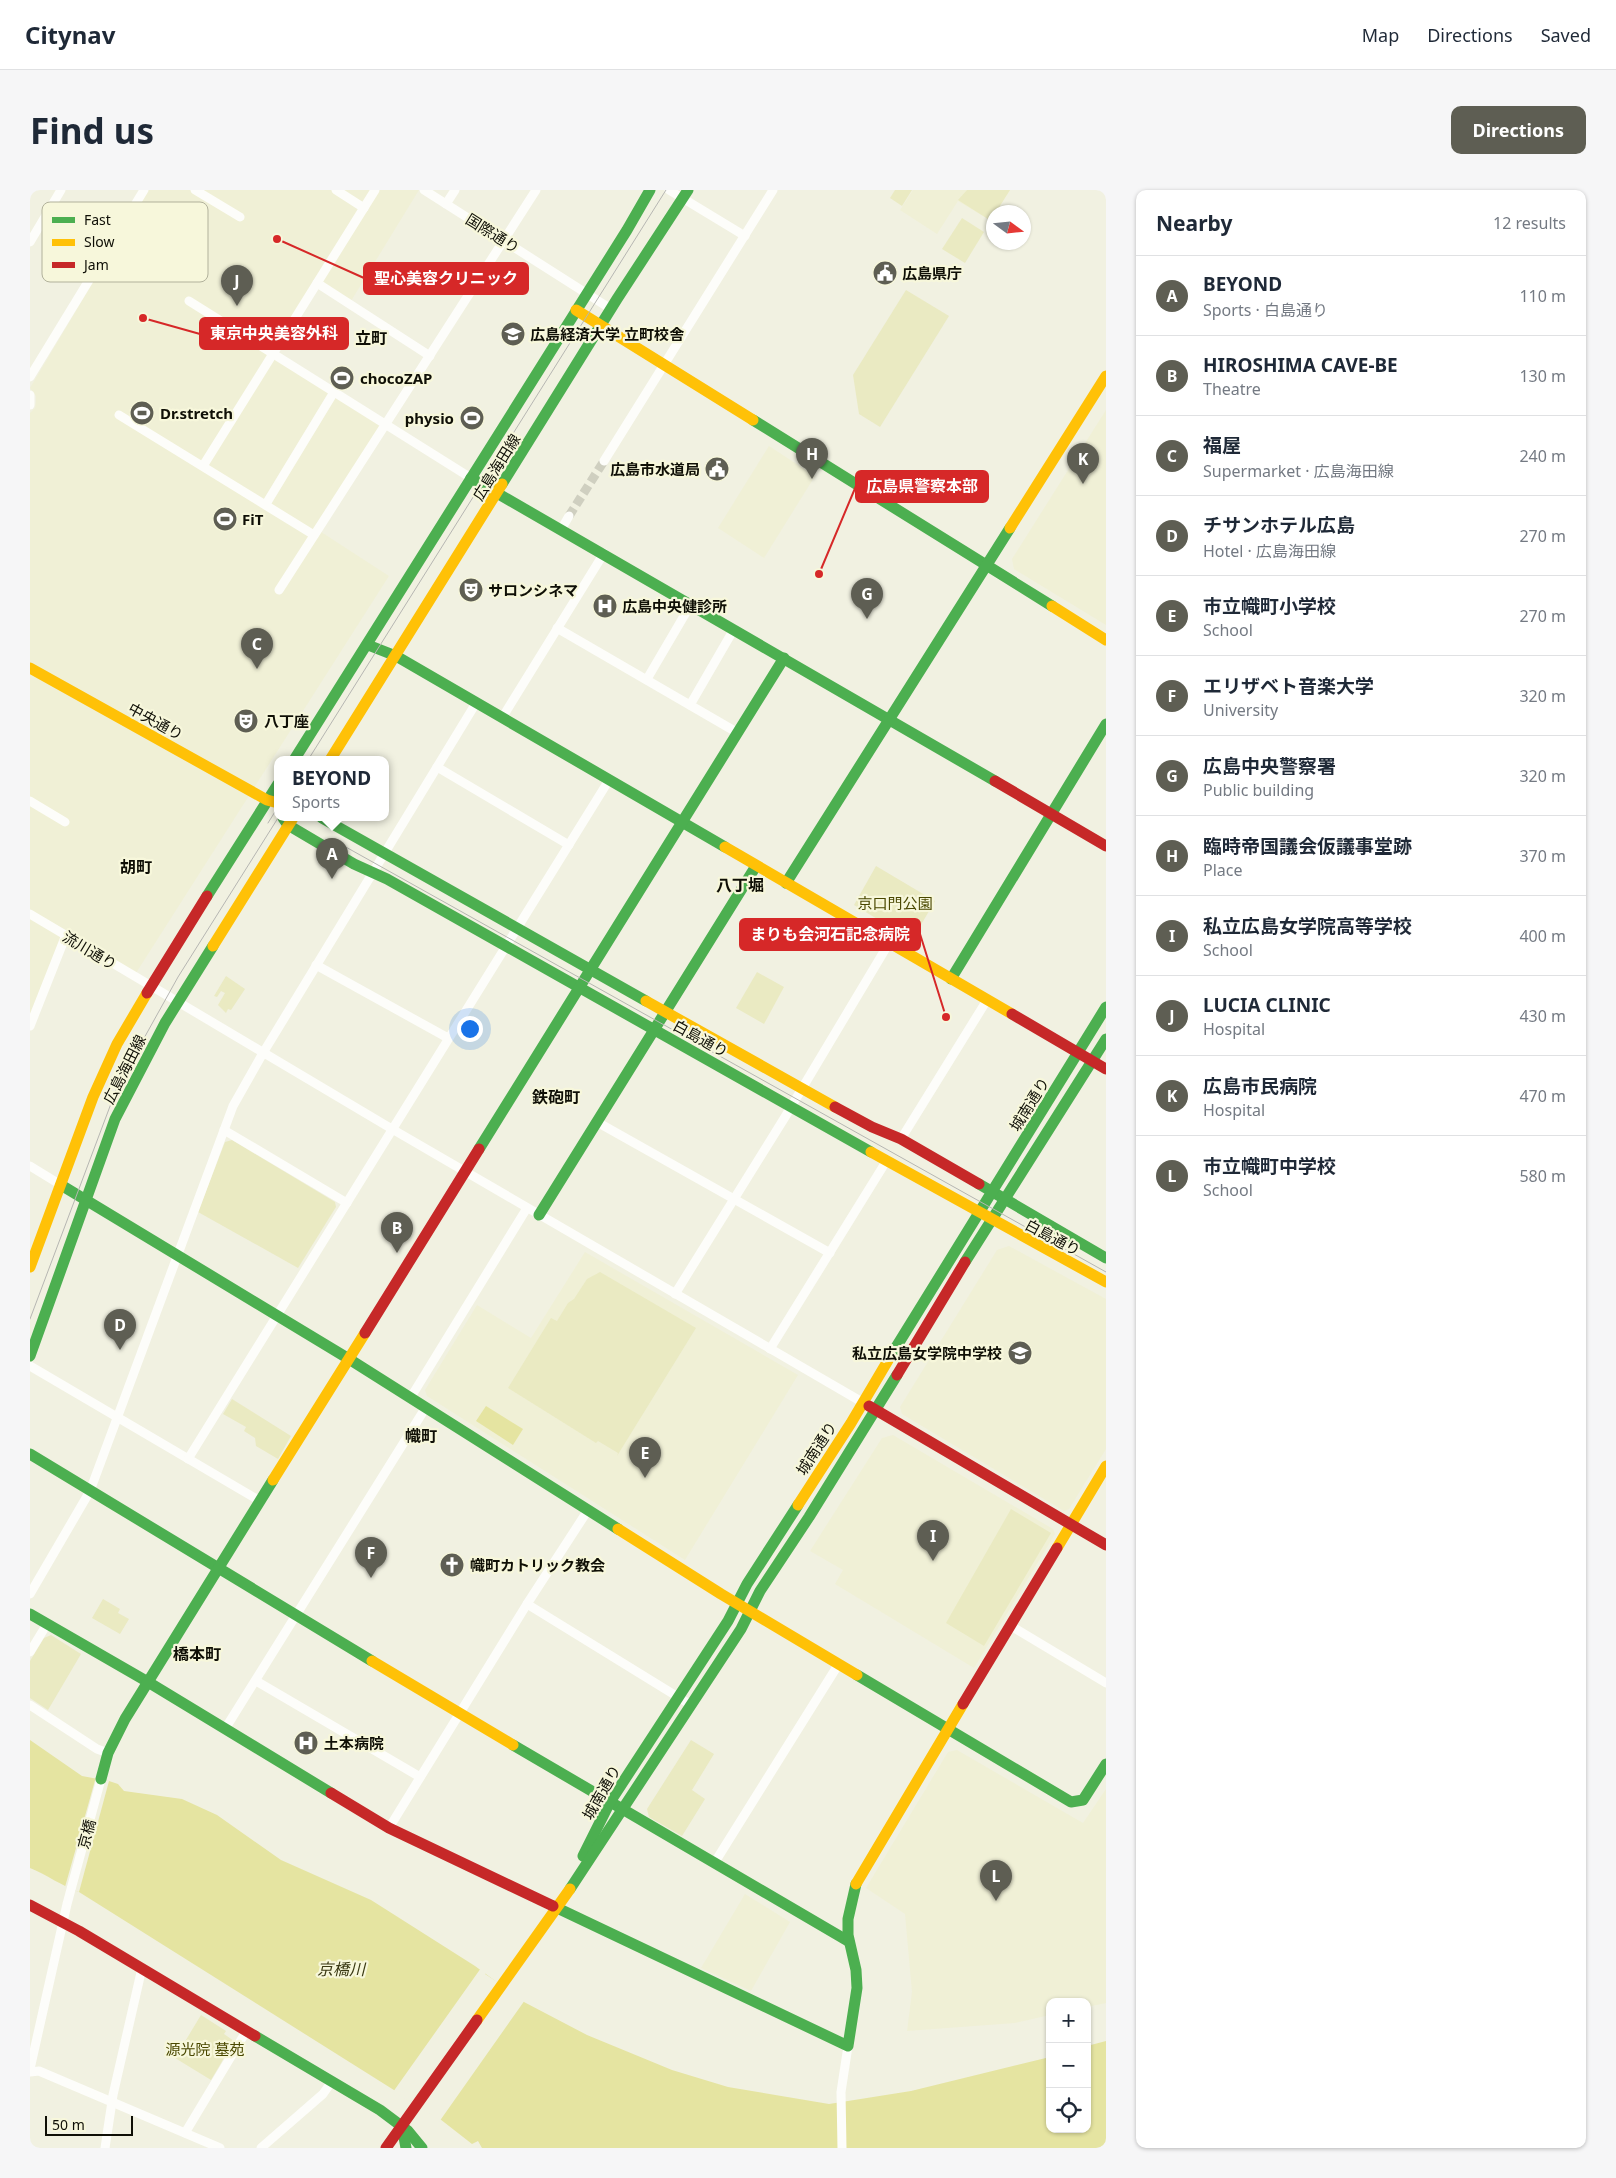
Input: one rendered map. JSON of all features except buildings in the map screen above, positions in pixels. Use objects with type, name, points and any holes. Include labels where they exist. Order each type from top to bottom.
[{"type":"street","points":[[54,202],[61,190]]},
{"type":"street","points":[[137,202],[144,190]]},
{"type":"street","points":[[195,190],[240,217]]},
{"type":"street","points":[[336,190],[364,208]]},
{"type":"street","points":[[203,466],[376,190]]},
{"type":"street","name":"国際通り","points":[[424,190],[611,309]]},
{"type":"street","points":[[446,204],[455,190]]},
{"type":"street","points":[[279,590],[536,190]]},
{"type":"street","name":"広島海田線","points":[[297,756],[368,645],[650,190]]},
{"type":"street","points":[[669,190],[685,194],[745,236]]},
{"type":"street","points":[[604,461],[773,190]]},
{"type":"street","name":"広島海田線","points":[[333,756],[611,309],[685,194]]},
{"type":"street","points":[[30,242],[42,222]]},
{"type":"street","points":[[30,377],[88,282]]},
{"type":"street","points":[[316,283],[430,356]]},
{"type":"street","points":[[189,301],[471,478],[498,491],[562,528],[1106,846]]},
{"type":"street","points":[[576,310],[1106,640]]},
{"type":"street","points":[[786,883],[1106,376]]},
{"type":"street","points":[[266,504],[334,392]]},
{"type":"street","points":[[30,395],[30,405]]},
{"type":"street","points":[[119,415],[314,535]]},
{"type":"street","points":[[562,528],[569,516]]},
{"type":"street","points":[[502,718],[604,553]]},
{"type":"street","points":[[647,679],[691,604]]},
{"type":"street","points":[[557,628],[738,733]]},
{"type":"street","points":[[690,705],[734,629]]},
{"type":"street","points":[[368,645],[396,656],[1106,1069]]},
{"type":"street","points":[[101,1779],[108,1753],[120,1728],[148,1682],[784,658]]},
{"type":"street","name":"中央通り","points":[[30,668],[273,801]]},
{"type":"street","points":[[30,1594],[90,1491],[233,1106],[316,965],[476,703]]},
{"type":"street","points":[[951,979],[1106,724]]},
{"type":"street","points":[[436,767],[569,845]]},
{"type":"street","points":[[188,1459],[609,780]]},
{"type":"street","points":[[30,801],[65,822]]},
{"type":"street","name":"広島海田線","points":[[30,1267],[104,1070],[150,986],[273,801]]},
{"type":"street","name":"広島海田線","points":[[30,1356],[115,1119],[126,1095],[177,1002],[287,821]]},
{"type":"street","name":"白島通り","points":[[290,821],[354,864],[373,872],[792,1106],[979,1213],[1106,1282]]},
{"type":"street","name":"白島通り","points":[[327,821],[384,855],[802,1089],[872,1127],[901,1139],[1106,1258]]},
{"type":"street","points":[[539,1215],[756,866]]},
{"type":"street","name":"流川通り","points":[[30,914],[392,1129],[862,1402]]},
{"type":"street","points":[[30,1026],[66,935]]},
{"type":"street","points":[[675,1294],[792,1106],[890,943]]},
{"type":"street","points":[[316,965],[448,1038]]},
{"type":"street","points":[[901,1139],[986,1000]]},
{"type":"street","name":"城南通り","points":[[556,1908],[610,1802],[728,1621],[747,1584],[851,1422],[1106,1007]]},
{"type":"street","name":"城南通り","points":[[402,2126],[556,1908],[691,1705],[785,1551],[809,1517],[876,1410],[1004,1198],[1106,1038]]},
{"type":"street","points":[[597,1122],[830,1253]]},
{"type":"street","points":[[224,1130],[347,1203]]},
{"type":"street","points":[[770,1349],[887,1160]]},
{"type":"street","points":[[30,1166],[349,1359],[750,1611],[1071,1802],[1083,1800],[1106,1764]]},
{"type":"street","points":[[411,1398],[527,1208]]},
{"type":"street","points":[[30,1366],[260,1502]]},
{"type":"street","points":[[862,1402],[1106,1546]]},
{"type":"street","points":[[225,1729],[426,1407]]},
{"type":"street","points":[[30,1454],[460,1714],[848,1941]]},
{"type":"street","points":[[842,2148],[842,2099],[857,1980],[855,1962],[848,1941],[850,1902],[857,1882],[1106,1466]]},
{"type":"street","points":[[389,1828],[527,1604],[588,1510]]},
{"type":"street","points":[[527,1604],[691,1705]]},
{"type":"street","points":[[30,1614],[148,1682],[389,1828],[848,2046]]},
{"type":"street","points":[[30,1652],[47,1624]]},
{"type":"street","points":[[1011,1626],[1106,1683]]},
{"type":"street","points":[[715,1862],[838,1664]]},
{"type":"street","points":[[256,1682],[420,1777]]},
{"type":"street","points":[[30,1705],[96,1749],[108,1753]]},
{"type":"street","name":"京橋","points":[[30,2071],[71,1889],[101,1779]]},
{"type":"street","points":[[30,1905],[64,1922],[380,2110],[402,2126],[417,2140],[422,2148]]},
{"type":"street","points":[[105,2148],[112,2102],[142,1968]]},
{"type":"street","points":[[185,2134],[247,2030]]},
{"type":"street","points":[[30,2071],[39,2071],[220,2148]]},
{"type":"street","points":[[261,2148],[323,2094],[332,2081]]},
{"type":"street","points":[[386,2148],[402,2126]]},
{"type":"street","points":[[402,2126],[406,2148]]},
{"type":"shaded area","points":[[148,190],[419,190],[351,301],[321,282],[272,357],[382,425],[315,528],[389,576],[136,973],[66,932],[30,1016],[30,413],[35,408],[36,396],[30,388],[93,282],[208,282],[208,202],[141,202]]},
{"type":"shaded area","points":[[913,190],[1010,190],[1000,205],[986,205],[986,218],[958,201],[937,234],[900,210]]},
{"type":"shaded area","points":[[1106,410],[1106,625],[1014,569],[1012,559]]},
{"type":"shaded area","points":[[769,446],[815,476],[764,558],[718,528]]},
{"type":"shaded area","name":"私立広島女学院中学校","points":[[1009,1246],[1106,1299],[1106,1449],[1069,1509],[1064,1511],[902,1414],[900,1407],[997,1250]]},
{"type":"shaded area","points":[[585,1252],[798,1375],[685,1560],[427,1396],[425,1390],[477,1305],[531,1338]]},
{"type":"shaded area","points":[[893,1435],[1053,1529],[1055,1534],[974,1668],[835,1584],[843,1570],[810,1551],[882,1438]]},
{"type":"shaded area","points":[[957,1750],[1083,1823],[1106,1789],[1106,2003],[1091,2006],[1091,1998],[1046,1998],[1046,2016],[1015,2023],[907,2031],[912,1992],[905,1914],[866,1888],[948,1752]]},
{"type":"shaded area","points":[[745,1894],[790,1922],[751,1991],[701,1968]]},
{"type":"green space","points":[[895,190],[912,190],[902,206],[890,198]]},
{"type":"green space","points":[[967,190],[1010,190],[1000,205],[986,205],[986,218],[958,200]]},
{"type":"green space","points":[[962,218],[984,232],[965,263],[942,249]]},
{"type":"green space","points":[[906,290],[949,316],[880,427],[859,414],[853,375]]},
{"type":"green space","name":"京口門公園","points":[[876,866],[935,901],[912,940],[854,905]]},
{"type":"green space","points":[[757,972],[784,987],[764,1024],[736,1008]]},
{"type":"green space","points":[[226,976],[245,989],[231,1010],[228,1009],[226,1013],[218,1005],[225,993],[221,991],[217,997],[214,996]]},
{"type":"green space","points":[[232,1140],[335,1202],[336,1207],[298,1268],[198,1212],[225,1142]]},
{"type":"green space","points":[[600,1272],[696,1328],[617,1456],[618,1453],[598,1441],[596,1443],[508,1388],[551,1318],[557,1321],[568,1303],[574,1299],[587,1279]]},
{"type":"green space","points":[[232,1399],[291,1436],[278,1459],[256,1446],[255,1438],[244,1431],[246,1427],[223,1414]]},
{"type":"green space","points":[[1011,1509],[1051,1533],[984,1646],[946,1623]]},
{"type":"green space","points":[[103,1599],[120,1609],[118,1613],[129,1619],[120,1634],[92,1618]]},
{"type":"green space","points":[[51,1635],[81,1654],[48,1710],[30,1698],[30,1661],[44,1638]]},
{"type":"green space","points":[[691,1740],[714,1754],[692,1790],[705,1799],[682,1836],[649,1817],[647,1809]]},
{"type":"green space","name":"源光院 墓苑","points":[[201,2015],[226,2031],[224,2034],[234,2041],[211,2080],[175,2058]]},
{"type":"water","points":[[486,1406],[523,1429],[513,1445],[476,1421]]},
{"type":"water","name":"京橋川","points":[[30,1740],[82,1776],[118,1784],[124,1791],[182,1799],[217,1815],[281,1860],[371,1900],[475,1966],[524,2002],[587,2035],[672,2070],[728,2087],[829,2104],[911,2091],[1046,2058],[1046,2133],[1091,2133],[1091,2045],[1106,2041],[1106,2148],[482,2148],[478,2141],[472,2144],[440,2119],[79,1892],[30,1868]]},
{"type":"pier","points":[[96,1777],[109,1781],[79,1892],[65,1887]]},
{"type":"pier","points":[[481,1968],[486,1972],[485,1974],[525,2000],[439,2122],[433,2116],[393,2092]]},
{"type":"tunnel","points":[[569,516],[604,461]]},
{"type":"tram line","points":[[311,756],[666,190]]},
{"type":"tram line","points":[[268,823],[274,813]]},
{"type":"tram line","points":[[30,1319],[118,1085],[178,977],[276,821]]},
{"type":"tram line","points":[[344,846],[1106,1272]]},
{"type":"traffic: fast","points":[[297,756],[627,230],[650,190]]},
{"type":"traffic: fast","points":[[502,484],[617,299],[688,190]]},
{"type":"traffic: fast","points":[[753,420],[1052,606]]},
{"type":"traffic: fast","points":[[471,478],[995,781]]},
{"type":"traffic: fast","points":[[786,883],[1010,528]]},
{"type":"traffic: fast","points":[[368,645],[396,656],[725,847]]},
{"type":"traffic: fast","points":[[479,1149],[784,658]]},
{"type":"traffic: fast","points":[[951,979],[1106,724]]},
{"type":"traffic: fast","points":[[207,896],[274,790]]},
{"type":"traffic: fast","points":[[285,821],[288,825],[354,864],[387,879],[871,1152]]},
{"type":"traffic: fast","points":[[327,821],[646,1001]]},
{"type":"traffic: fast","points":[[539,1215],[756,866]]},
{"type":"traffic: fast","points":[[30,1356],[115,1119],[165,1023],[213,946]]},
{"type":"traffic: fast","points":[[890,1357],[1106,1007]]},
{"type":"traffic: fast","points":[[965,1262],[1106,1039]]},
{"type":"traffic: fast","points":[[979,1184],[1106,1258]]},
{"type":"traffic: fast","points":[[61,1185],[349,1359],[618,1529]]},
{"type":"traffic: fast","points":[[570,1889],[741,1629],[760,1591],[809,1517],[897,1375]]},
{"type":"traffic: fast","points":[[30,1454],[372,1661]]},
{"type":"traffic: fast","points":[[101,1779],[108,1753],[125,1719],[273,1480]]},
{"type":"traffic: fast","points":[[583,1856],[610,1802],[728,1621],[747,1584],[798,1505]]},
{"type":"traffic: fast","points":[[30,1614],[148,1682],[331,1793]]},
{"type":"traffic: fast","points":[[857,1675],[1071,1802],[1083,1800],[1106,1764]]},
{"type":"traffic: fast","points":[[513,1745],[848,1941]]},
{"type":"traffic: fast","points":[[553,1906],[848,2046],[857,1988],[856,1970],[848,1935],[848,1919],[856,1884]]},
{"type":"traffic: fast","points":[[255,2036],[380,2110],[408,2131],[422,2148]]},
{"type":"traffic: fast","points":[[402,2126],[406,2148]]},
{"type":"traffic: slow","points":[[576,310],[753,420]]},
{"type":"traffic: slow","points":[[1010,528],[1106,376]]},
{"type":"traffic: slow","points":[[332,756],[502,484]]},
{"type":"traffic: slow","points":[[1052,606],[1106,640]]},
{"type":"traffic: slow","points":[[30,668],[267,800],[274,802]]},
{"type":"traffic: slow","points":[[213,946],[291,821]]},
{"type":"traffic: slow","points":[[725,847],[1012,1014]]},
{"type":"traffic: slow","points":[[30,1267],[93,1097],[117,1044],[147,993]]},
{"type":"traffic: slow","points":[[646,1001],[835,1107]]},
{"type":"traffic: slow","points":[[871,1152],[1106,1282]]},
{"type":"traffic: slow","points":[[273,1480],[365,1333]]},
{"type":"traffic: slow","points":[[798,1505],[851,1423],[890,1357]]},
{"type":"traffic: slow","points":[[1057,1548],[1106,1466]]},
{"type":"traffic: slow","points":[[618,1529],[721,1594],[857,1675]]},
{"type":"traffic: slow","points":[[372,1661],[513,1745]]},
{"type":"traffic: slow","points":[[856,1884],[963,1704]]},
{"type":"traffic: slow","points":[[477,2020],[570,1889]]},
{"type":"traffic: jam","points":[[995,781],[1106,846]]},
{"type":"traffic: jam","points":[[147,993],[207,896]]},
{"type":"traffic: jam","points":[[1012,1014],[1106,1069]]},
{"type":"traffic: jam","points":[[835,1107],[872,1127],[901,1139],[979,1184]]},
{"type":"traffic: jam","points":[[365,1333],[479,1149]]},
{"type":"traffic: jam","points":[[897,1375],[965,1262]]},
{"type":"traffic: jam","points":[[869,1406],[1106,1545]]},
{"type":"traffic: jam","points":[[963,1704],[1057,1548]]},
{"type":"traffic: jam","points":[[331,1793],[389,1828],[553,1906]]},
{"type":"traffic: jam","points":[[30,1905],[79,1931],[255,2036]]},
{"type":"traffic: jam","points":[[386,2148],[477,2020]]},
{"type":"place","name":"聖心美容クリニック","points":[[277,239]]},
{"type":"place","name":"広島県庁","points":[[885,273]]},
{"type":"place","name":"LUCIA CLINIC","points":[[237,306]]},
{"type":"place","name":"東京中央美容外科","points":[[143,318]]},
{"type":"place","name":"広島経済大学 立町校舎","points":[[513,334]]},
{"type":"place","name":"chocoZAP","points":[[342,378]]},
{"type":"place","name":"Dr.stretch","points":[[142,413]]},
{"type":"place","name":"physio","points":[[472,418]]},
{"type":"place","name":"広島市水道局","points":[[717,469]]},
{"type":"place","name":"臨時帝国議会仮議事堂跡","points":[[812,479]]},
{"type":"place","name":"広島市民病院","points":[[1083,484]]},
{"type":"place","name":"FiT","points":[[225,519]]},
{"type":"place","name":"広島県警察本部","points":[[819,574]]},
{"type":"place","name":"サロンシネマ","points":[[471,590]]},
{"type":"place","name":"広島中央健診所","points":[[605,606]]},
{"type":"place","name":"広島中央警察署","points":[[867,619]]},
{"type":"place","name":"福屋","points":[[257,669]]},
{"type":"place","name":"八丁座","points":[[246,721]]},
{"type":"place","name":"BEYOND","points":[[332,879]]},
{"type":"place","name":"まりも会河石記念病院","points":[[946,1017]]},
{"type":"place","name":"HIROSHIMA CAVE-BE","points":[[397,1253]]},
{"type":"place","name":"チサンホテル広島","points":[[120,1350]]},
{"type":"place","name":"私立広島女学院中学校","points":[[1020,1353]]},
{"type":"place","name":"市立幟町小学校","points":[[645,1478]]},
{"type":"place","name":"私立広島女学院高等学校","points":[[933,1561]]},
{"type":"place","name":"幟町カトリック教会","points":[[452,1565]]},
{"type":"place","name":"エリザベト音楽大学","points":[[371,1578]]},
{"type":"place","name":"土本病院","points":[[306,1743]]},
{"type":"place","name":"市立幟町中学校","points":[[996,1901]]},
{"type":"district","name":"立町","points":[[371,338]]},
{"type":"district","name":"胡町","points":[[136,867]]},
{"type":"district","name":"八丁堀","points":[[740,885]]},
{"type":"district","name":"鉄砲町","points":[[556,1097]]},
{"type":"district","name":"幟町","points":[[421,1436]]},
{"type":"district","name":"橋本町","points":[[197,1654]]}]
